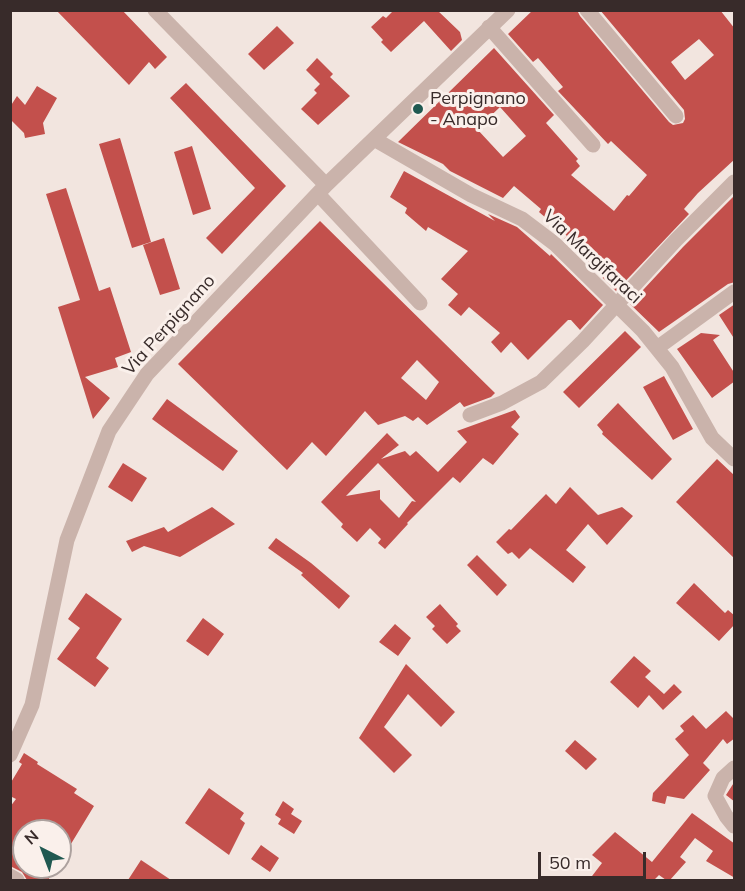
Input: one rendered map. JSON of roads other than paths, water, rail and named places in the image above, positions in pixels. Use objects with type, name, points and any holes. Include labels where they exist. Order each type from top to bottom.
[{"type":"street","points":[[155,10],[322,190],[420,303]]},
{"type":"street","name":"Via Perpignano","points":[[10,755],[32,705],[67,540],[109,431],[147,374],[322,190],[508,10]]},
{"type":"street","points":[[587,10],[676,116]]},
{"type":"street","points":[[489,27],[593,145]]},
{"type":"street","name":"Via Margifaraci","points":[[374,139],[471,195],[522,219],[555,244],[643,331],[672,367],[712,438],[735,459]]},
{"type":"street","points":[[470,415],[502,403],[541,382],[617,305],[676,240],[735,182]]},
{"type":"street","points":[[657,348],[735,292]]},
{"type":"street","points":[[735,768],[723,778],[715,796],[726,816],[735,826]]},
{"type":"street","points":[[10,876],[17,880]]},
{"type":"place","name":"Perpignano - Anapo","points":[[418,109]]}]
